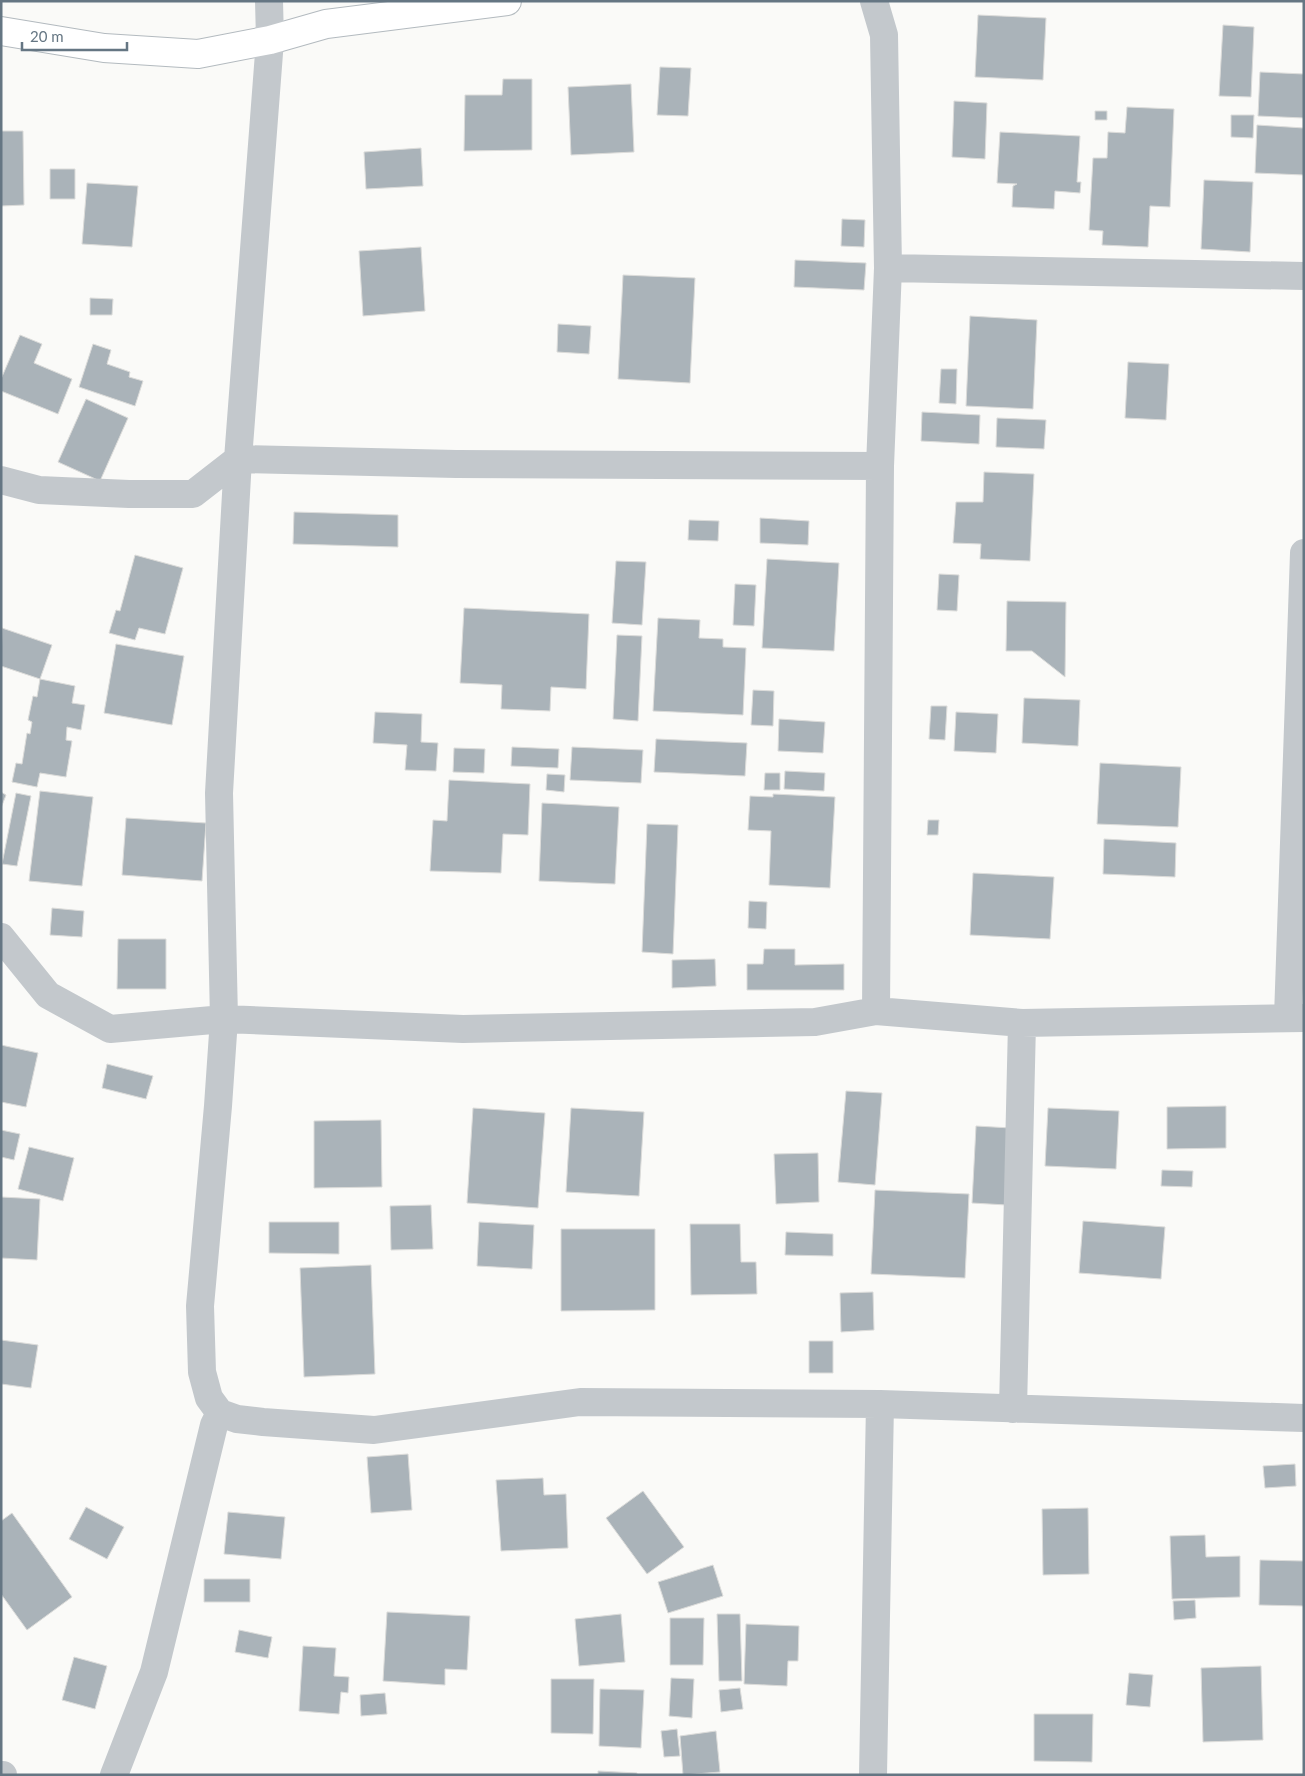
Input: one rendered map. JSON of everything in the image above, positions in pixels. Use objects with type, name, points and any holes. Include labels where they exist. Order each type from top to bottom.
[{"type":"main road","points":[[1,31],[104,48],[198,54],[270,40],[326,24],[507,1]]},
{"type":"street","points":[[269,1],[270,40],[238,458],[219,793],[224,1019],[200,1306],[202,1372],[210,1398],[220,1413],[237,1419],[271,1423],[374,1430],[580,1402],[880,1404],[1304,1418]]},
{"type":"street","points":[[874,1],[884,35],[888,268],[880,466],[876,1011]]},
{"type":"street","points":[[888,268],[1304,276]]},
{"type":"street","points":[[1,480],[39,490],[129,494],[194,494],[238,458],[466,464],[880,466]]},
{"type":"street","points":[[1,937],[48,995],[110,1029],[224,1019],[463,1029],[815,1022],[876,1011],[1022,1023],[1296,1017],[1304,553]]},
{"type":"street","points":[[1012,1409],[1022,1023]]},
{"type":"street","points":[[873,1775],[880,1404]]},
{"type":"street","points":[[114,1775],[154,1672],[214,1425],[220,1413]]},
{"type":"building","points":[[978,15],[1046,18],[1043,80],[975,77]]},
{"type":"building","points":[[1223,25],[1254,27],[1251,97],[1219,96]]},
{"type":"building","points":[[660,67],[691,68],[688,116],[657,115]]},
{"type":"building","points":[[1260,72],[1304,74],[1304,118],[1258,116]]},
{"type":"building","points":[[503,79],[532,79],[532,150],[464,151],[465,95],[502,95]]},
{"type":"building","points":[[631,84],[634,152],[571,155],[568,87]]},
{"type":"building","points":[[954,101],[987,103],[985,159],[952,157]]},
{"type":"building","points":[[1127,107],[1174,109],[1170,207],[1150,206],[1148,247],[1102,245],[1103,231],[1089,230],[1093,158],[1107,158],[1108,132],[1125,133]]},
{"type":"building","points":[[1095,111],[1107,111],[1107,120],[1095,120]]},
{"type":"building","points":[[1231,115],[1254,115],[1253,138],[1231,137]]},
{"type":"building","points":[[1257,125],[1304,128],[1304,175],[1255,173]]},
{"type":"building","points":[[1,131],[23,131],[24,205],[1,206]]},
{"type":"building","points":[[1000,132],[1080,136],[1077,182],[1081,182],[1080,193],[1055,191],[1054,209],[1012,207],[1013,186],[1017,184],[997,183]]},
{"type":"building","points":[[421,148],[423,186],[366,189],[364,152]]},
{"type":"building","points":[[50,169],[75,169],[75,199],[50,199]]},
{"type":"building","points":[[1204,180],[1253,182],[1250,252],[1201,249]]},
{"type":"building","points":[[87,183],[138,186],[132,247],[82,244]]},
{"type":"building","points":[[842,219],[865,220],[864,247],[841,246]]},
{"type":"building","points":[[421,247],[425,311],[363,316],[359,251]]},
{"type":"building","points":[[795,260],[866,263],[864,290],[794,287]]},
{"type":"building","points":[[623,275],[695,278],[690,383],[618,379]]},
{"type":"building","points":[[90,298],[113,299],[112,315],[90,315]]},
{"type":"building","points":[[970,316],[1037,320],[1033,409],[966,406]]},
{"type":"building","points":[[558,324],[591,326],[589,354],[557,352]]},
{"type":"building","points":[[20,335],[42,344],[34,363],[72,379],[58,414],[1,391],[1,379]]},
{"type":"building","points":[[93,344],[111,350],[107,364],[130,372],[129,377],[143,381],[135,406],[79,387]]},
{"type":"building","points":[[1128,362],[1169,364],[1166,420],[1125,418]]},
{"type":"building","points":[[941,369],[957,369],[956,404],[939,403]]},
{"type":"building","points":[[86,399],[128,418],[100,481],[58,462]]},
{"type":"building","points":[[922,412],[980,415],[979,444],[921,441]]},
{"type":"building","points":[[997,418],[1046,420],[1044,449],[996,447]]},
{"type":"building","points":[[984,472],[1034,474],[1030,561],[980,559],[981,544],[953,543],[956,502],[983,502]]},
{"type":"building","points":[[294,512],[398,515],[398,547],[293,544]]},
{"type":"building","points":[[760,518],[809,521],[808,545],[760,543]]},
{"type":"building","points":[[689,520],[719,521],[718,541],[688,540]]},
{"type":"building","points":[[135,555],[183,568],[165,634],[139,628],[135,640],[109,633],[116,610],[120,611]]},
{"type":"building","points":[[767,559],[839,563],[834,651],[762,648]]},
{"type":"building","points":[[616,561],[646,562],[642,625],[612,623]]},
{"type":"building","points":[[939,574],[959,575],[957,611],[937,610]]},
{"type":"building","points":[[735,584],[756,585],[754,626],[733,625]]},
{"type":"building","points":[[1007,601],[1066,602],[1065,677],[1032,651],[1006,651]]},
{"type":"building","points":[[464,608],[589,614],[586,689],[551,687],[550,711],[501,709],[502,685],[460,683]]},
{"type":"building","points":[[658,618],[700,620],[699,638],[723,639],[723,647],[746,648],[743,715],[653,711]]},
{"type":"building","points":[[2,628],[52,645],[40,679],[1,666]]},
{"type":"building","points":[[617,635],[642,636],[638,721],[613,719]]},
{"type":"building","points":[[116,644],[184,656],[172,725],[104,713]]},
{"type":"building","points":[[40,679],[75,686],[72,703],[85,705],[81,730],[67,727],[66,740],[72,741],[66,777],[40,773],[37,787],[12,782],[16,763],[22,764],[27,733],[30,734],[32,722],[28,720],[33,696],[37,697]]},
{"type":"building","points":[[753,690],[774,691],[773,726],[751,725]]},
{"type":"building","points":[[1024,698],[1080,700],[1078,746],[1022,743]]},
{"type":"building","points":[[931,706],[947,706],[945,740],[929,739]]},
{"type":"building","points":[[375,712],[422,714],[421,742],[438,743],[436,771],[405,770],[407,745],[373,743]]},
{"type":"building","points":[[956,712],[998,714],[996,753],[954,751]]},
{"type":"building","points":[[779,719],[825,722],[823,753],[778,751]]},
{"type":"building","points":[[656,739],[747,743],[745,776],[654,772]]},
{"type":"building","points":[[512,747],[559,749],[558,768],[511,766]]},
{"type":"building","points":[[572,747],[643,750],[641,783],[570,780]]},
{"type":"building","points":[[454,748],[485,749],[484,773],[453,772]]},
{"type":"building","points":[[1100,763],[1181,767],[1178,827],[1097,824]]},
{"type":"building","points":[[785,771],[825,773],[824,791],[784,789]]},
{"type":"building","points":[[765,773],[780,773],[780,790],[764,790]]},
{"type":"building","points":[[547,774],[565,775],[564,792],[546,790]]},
{"type":"building","points":[[449,780],[530,784],[528,835],[503,834],[501,873],[430,871],[433,820],[447,821]]},
{"type":"building","points":[[40,791],[93,797],[82,886],[29,881]]},
{"type":"building","points":[[1,792],[6,795],[1,808]]},
{"type":"building","points":[[16,793],[31,796],[17,866],[2,864]]},
{"type":"building","points":[[773,794],[835,797],[830,888],[769,885],[771,831],[748,830],[750,796],[773,797]]},
{"type":"building","points":[[542,803],[619,807],[615,884],[539,881]]},
{"type":"building","points":[[126,818],[206,823],[202,881],[122,875]]},
{"type":"building","points":[[928,820],[939,820],[938,835],[927,835]]},
{"type":"building","points":[[647,824],[678,825],[673,954],[642,952]]},
{"type":"building","points":[[1104,839],[1176,843],[1175,877],[1103,874]]},
{"type":"building","points":[[973,873],[1054,877],[1050,939],[970,935]]},
{"type":"building","points":[[749,901],[767,902],[766,929],[748,928]]},
{"type":"building","points":[[52,908],[84,911],[82,937],[50,935]]},
{"type":"building","points":[[118,939],[166,939],[166,989],[117,989]]},
{"type":"building","points":[[764,949],[795,949],[795,965],[844,964],[844,990],[747,990],[747,964],[763,964]]},
{"type":"building","points":[[715,959],[716,986],[672,988],[672,960]]},
{"type":"building","points":[[1,1045],[38,1053],[26,1107],[1,1102]]},
{"type":"building","points":[[107,1064],[153,1076],[146,1099],[102,1088]]},
{"type":"building","points":[[846,1091],[882,1093],[875,1185],[838,1182]]},
{"type":"building","points":[[1226,1106],[1226,1148],[1167,1149],[1167,1107]]},
{"type":"building","points":[[473,1108],[545,1113],[538,1208],[467,1203]]},
{"type":"building","points":[[571,1108],[644,1112],[639,1196],[566,1192]]},
{"type":"building","points":[[1048,1108],[1119,1111],[1116,1169],[1045,1166]]},
{"type":"building","points":[[381,1120],[382,1187],[314,1188],[314,1121]]},
{"type":"building","points":[[976,1126],[1011,1128],[1007,1205],[972,1203]]},
{"type":"building","points":[[1,1130],[20,1134],[14,1160],[1,1157]]},
{"type":"building","points":[[29,1147],[74,1158],[63,1201],[18,1189]]},
{"type":"building","points":[[818,1153],[819,1202],[776,1204],[774,1154]]},
{"type":"building","points":[[1162,1170],[1193,1171],[1192,1187],[1161,1186]]},
{"type":"building","points":[[875,1190],[969,1194],[965,1278],[871,1274]]},
{"type":"building","points":[[1,1197],[40,1199],[37,1260],[1,1258]]},
{"type":"building","points":[[431,1205],[433,1249],[391,1250],[390,1206]]},
{"type":"building","points":[[1083,1221],[1165,1227],[1161,1279],[1079,1273]]},
{"type":"building","points":[[269,1222],[339,1222],[339,1254],[269,1253]]},
{"type":"building","points":[[479,1222],[534,1225],[532,1269],[477,1266]]},
{"type":"building","points":[[690,1224],[740,1224],[741,1262],[756,1262],[757,1294],[691,1295]]},
{"type":"building","points":[[561,1229],[655,1229],[655,1310],[561,1311]]},
{"type":"building","points":[[786,1232],[833,1234],[833,1256],[785,1255]]},
{"type":"building","points":[[371,1265],[375,1374],[304,1377],[300,1268]]},
{"type":"building","points":[[873,1292],[874,1330],[841,1332],[840,1293]]},
{"type":"building","points":[[1,1340],[38,1345],[31,1388],[1,1384]]},
{"type":"building","points":[[809,1341],[833,1341],[833,1373],[809,1373]]},
{"type":"building","points":[[408,1454],[412,1510],[371,1513],[367,1457]]},
{"type":"building","points":[[1295,1464],[1296,1486],[1265,1488],[1263,1466]]},
{"type":"building","points":[[543,1478],[544,1495],[566,1494],[568,1548],[501,1551],[496,1480]]},
{"type":"building","points":[[643,1491],[684,1547],[647,1574],[606,1518]]},
{"type":"building","points":[[86,1507],[124,1527],[107,1559],[69,1539]]},
{"type":"building","points":[[1088,1508],[1089,1574],[1043,1575],[1042,1509]]},
{"type":"building","points":[[228,1512],[285,1517],[281,1559],[224,1554]]},
{"type":"building","points":[[12,1513],[72,1597],[27,1630],[1,1594],[1,1521]]},
{"type":"building","points":[[1205,1535],[1206,1557],[1240,1556],[1240,1597],[1172,1599],[1170,1536]]},
{"type":"building","points":[[1260,1560],[1304,1561],[1304,1606],[1259,1605]]},
{"type":"building","points":[[713,1565],[723,1596],[668,1613],[658,1582]]},
{"type":"building","points":[[204,1579],[250,1579],[250,1602],[204,1602]]},
{"type":"building","points":[[1195,1600],[1196,1618],[1174,1620],[1173,1601]]},
{"type":"building","points":[[387,1612],[470,1616],[467,1670],[445,1669],[445,1685],[383,1681]]},
{"type":"building","points":[[621,1614],[625,1662],[579,1666],[575,1619]]},
{"type":"building","points":[[717,1614],[740,1614],[742,1681],[719,1681]]},
{"type":"building","points":[[670,1618],[704,1618],[703,1665],[670,1665]]},
{"type":"building","points":[[746,1624],[799,1626],[798,1661],[788,1661],[787,1686],[744,1684]]},
{"type":"building","points":[[239,1630],[272,1637],[268,1658],[235,1652]]},
{"type":"building","points":[[303,1646],[336,1648],[334,1676],[349,1677],[348,1693],[341,1692],[339,1714],[299,1711]]},
{"type":"building","points":[[74,1657],[107,1666],[95,1709],[62,1700]]},
{"type":"building","points":[[1261,1666],[1263,1740],[1203,1742],[1201,1668]]},
{"type":"building","points":[[1129,1673],[1153,1675],[1150,1707],[1126,1705]]},
{"type":"building","points":[[671,1678],[694,1679],[692,1718],[669,1716]]},
{"type":"building","points":[[551,1679],[594,1679],[593,1734],[551,1733]]},
{"type":"building","points":[[740,1688],[743,1709],[721,1712],[719,1690]]},
{"type":"building","points":[[600,1689],[644,1690],[641,1748],[599,1746]]},
{"type":"building","points":[[385,1693],[387,1714],[361,1716],[360,1695]]},
{"type":"building","points":[[1034,1714],[1093,1714],[1092,1762],[1034,1761]]},
{"type":"building","points":[[677,1729],[680,1756],[664,1757],[661,1731]]},
{"type":"building","points":[[716,1731],[720,1772],[683,1775],[680,1736]]},
{"type":"building","points":[[598,1771],[637,1773],[637,1775],[598,1775]]}]
